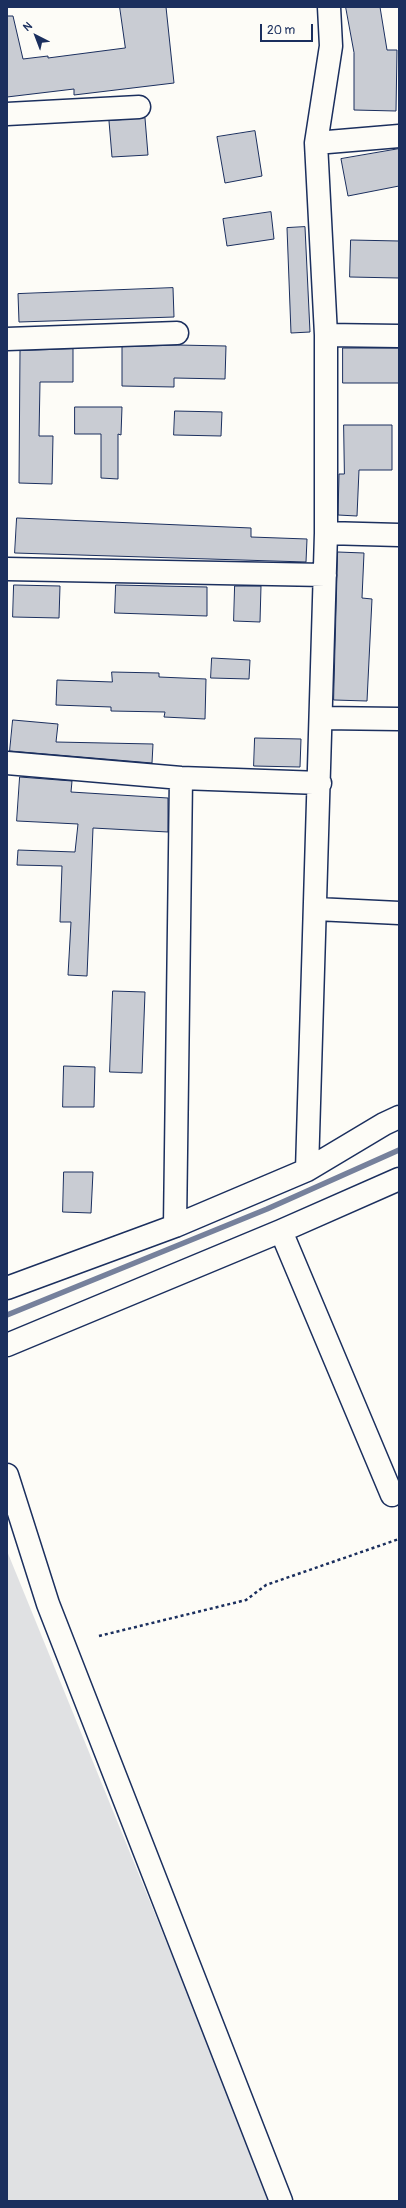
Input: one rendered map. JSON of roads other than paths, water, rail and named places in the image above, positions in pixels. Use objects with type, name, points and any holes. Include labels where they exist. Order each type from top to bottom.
[{"type":"street","points":[[307,1170],[322,718],[326,533],[326,335],[316,143],[332,46],[329,7]]},
{"type":"street","points":[[7,114],[139,107]]},
{"type":"street","points":[[316,143],[399,136]]},
{"type":"street","points":[[7,339],[177,333]]},
{"type":"street","points":[[326,335],[399,336]]},
{"type":"street","points":[[326,533],[399,534]]},
{"type":"street","points":[[7,569],[325,575]]},
{"type":"street","points":[[322,718],[399,719]]},
{"type":"street","points":[[7,763],[181,778],[320,783]]},
{"type":"street","points":[[175,1226],[181,778]]},
{"type":"street","points":[[316,909],[399,913]]},
{"type":"street","points":[[7,1288],[175,1226],[307,1170],[384,1124],[399,1117]]},
{"type":"street","points":[[7,1345],[281,1231],[399,1179]]},
{"type":"street","points":[[281,1231],[392,1495]]},
{"type":"street","points":[[7,1475],[48,1604],[281,2201]]},
{"type":"waterway","points":[[7,1315],[267,1209],[399,1150]]}]
